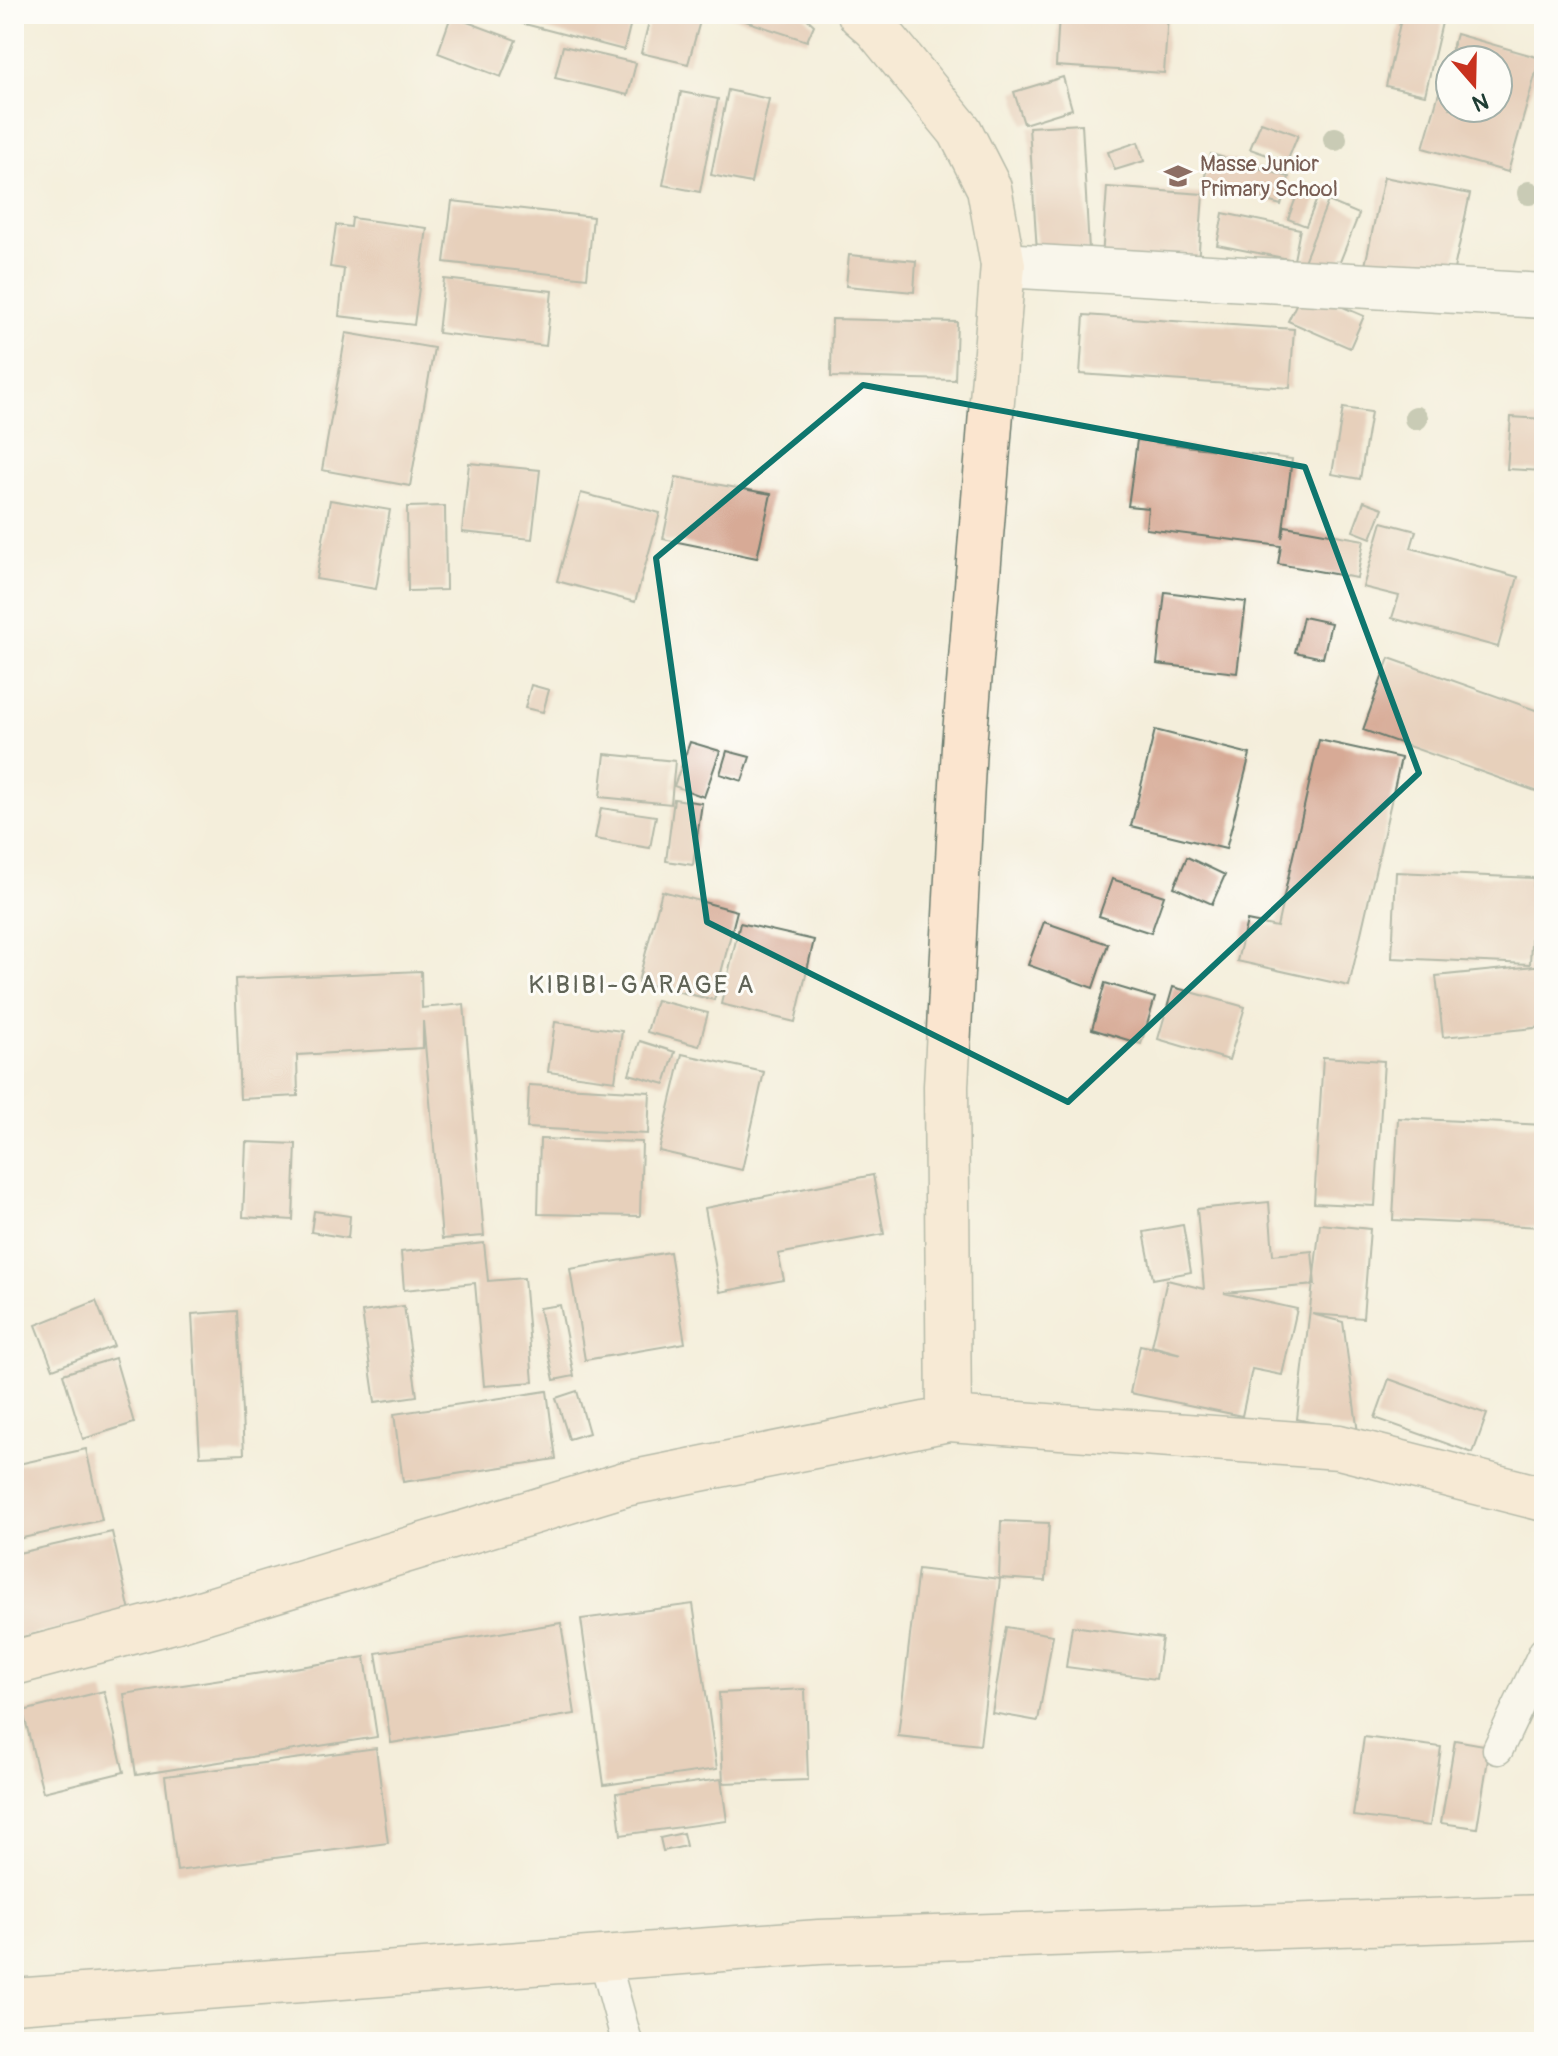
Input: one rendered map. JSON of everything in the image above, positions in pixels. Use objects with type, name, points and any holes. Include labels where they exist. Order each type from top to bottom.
[{"type":"street","points":[[860,14],[876,28],[960,131],[989,188],[1003,265],[964,746],[946,1086],[949,1419]]},
{"type":"street","points":[[1003,265],[1544,296]]},
{"type":"street","points":[[14,1663],[177,1620],[625,1484],[949,1419],[1339,1447],[1544,1499]]},
{"type":"street","points":[[14,2001],[819,1942],[1544,1917]]},
{"type":"lane","points":[[1498,1749],[1544,1652]]},
{"type":"lane","points":[[604,1958],[627,2042]]},
{"type":"highlighted area","points":[[863,385],[1305,467],[1419,773],[1068,1102],[707,922],[656,558]]},
{"type":"building","points":[[523,14],[633,14],[624,50],[521,23]]},
{"type":"building","points":[[651,14],[702,14],[688,64],[641,53]]},
{"type":"building","points":[[724,14],[802,14],[814,25],[807,41]]},
{"type":"building","points":[[1059,14],[1168,14],[1164,73],[1056,66]]},
{"type":"building","points":[[1402,14],[1444,14],[1437,44],[1434,44],[1425,95],[1386,86]]},
{"type":"building","points":[[451,16],[516,40],[501,77],[438,53]]},
{"type":"building","points":[[1456,34],[1491,44],[1453,44]]},
{"type":"building","points":[[563,46],[636,63],[628,95],[555,78]]},
{"type":"building","points":[[1514,51],[1540,58],[1508,172],[1423,148],[1434,110],[1434,124],[1514,124]]},
{"type":"building","points":[[1063,77],[1072,109],[1024,124],[1014,92]]},
{"type":"building","points":[[728,90],[769,99],[751,183],[711,175]]},
{"type":"building","points":[[681,92],[718,99],[700,192],[663,185]]},
{"type":"building","points":[[1261,122],[1298,135],[1287,162],[1250,149]]},
{"type":"building","points":[[1082,124],[1089,250],[1037,252],[1029,127]]},
{"type":"building","points":[[1138,142],[1144,161],[1115,170],[1108,152]]},
{"type":"building","points":[[1211,154],[1289,177],[1281,205],[1203,183]]},
{"type":"building","points":[[1384,177],[1470,194],[1450,288],[1364,270]]},
{"type":"building","points":[[1107,187],[1203,194],[1198,264],[1102,258]]},
{"type":"building","points":[[1300,187],[1319,194],[1306,226],[1288,219]]},
{"type":"building","points":[[452,201],[593,217],[587,278],[444,262]]},
{"type":"building","points":[[1328,201],[1359,214],[1328,292],[1297,279]]},
{"type":"building","points":[[1223,213],[1300,229],[1294,260],[1217,245]]},
{"type":"building","points":[[352,218],[427,228],[414,325],[339,316],[344,269],[330,267],[336,225],[351,227]]},
{"type":"building","points":[[849,255],[916,261],[914,292],[846,286]]},
{"type":"building","points":[[444,279],[552,291],[546,346],[438,333]]},
{"type":"building","points":[[1303,290],[1364,316],[1350,348],[1288,321]]},
{"type":"building","points":[[1084,315],[1294,329],[1290,388],[1080,374]]},
{"type":"building","points":[[832,319],[957,322],[955,380],[831,377]]},
{"type":"building","points":[[346,333],[434,348],[410,486],[322,470]]},
{"type":"building","points":[[1343,408],[1371,412],[1360,479],[1332,474]]},
{"type":"building","points":[[1511,417],[1544,419],[1544,471],[1507,469]]},
{"type":"building","points":[[1137,440],[1292,459],[1282,538],[1285,526],[1364,540],[1357,578],[1278,564],[1281,546],[1146,529],[1148,508],[1128,506]]},
{"type":"building","points":[[469,463],[540,470],[532,539],[462,532]]},
{"type":"building","points":[[676,477],[771,494],[757,558],[663,539]]},
{"type":"building","points":[[581,493],[660,513],[635,602],[557,581]]},
{"type":"building","points":[[330,500],[390,510],[376,589],[316,579]]},
{"type":"building","points":[[1364,501],[1383,508],[1371,538],[1353,531]]},
{"type":"building","points":[[445,506],[446,590],[408,591],[407,507]]},
{"type":"building","points":[[1382,522],[1416,531],[1411,548],[1518,577],[1498,647],[1392,618],[1399,596],[1363,587]]},
{"type":"building","points":[[1165,592],[1246,602],[1237,673],[1157,664]]},
{"type":"building","points":[[1303,617],[1331,623],[1323,658],[1295,652]]},
{"type":"building","points":[[1389,658],[1544,713],[1544,794],[1363,730]]},
{"type":"building","points":[[531,685],[549,690],[543,712],[525,708]]},
{"type":"building","points":[[1155,730],[1250,754],[1226,849],[1131,826]]},
{"type":"building","points":[[1319,740],[1401,758],[1349,986],[1237,961],[1247,921],[1277,927]]},
{"type":"building","points":[[690,742],[720,751],[704,797],[674,786]]},
{"type":"building","points":[[727,751],[750,757],[742,781],[720,774]]},
{"type":"building","points":[[605,754],[675,761],[671,804],[600,797]]},
{"type":"building","points":[[674,799],[702,803],[693,865],[666,861]]},
{"type":"building","points":[[601,808],[656,816],[650,848],[595,839]]},
{"type":"building","points":[[1187,857],[1225,875],[1212,904],[1174,887]]},
{"type":"building","points":[[1396,872],[1534,878],[1530,964],[1392,958]]},
{"type":"building","points":[[1112,879],[1164,896],[1151,933],[1099,916]]},
{"type":"building","points":[[662,891],[737,911],[714,1000],[638,982]]},
{"type":"building","points":[[1044,922],[1108,944],[1093,988],[1028,965]]},
{"type":"building","points":[[740,923],[814,940],[795,1022],[721,1004]]},
{"type":"building","points":[[1544,965],[1544,1027],[1443,1037],[1436,976]]},
{"type":"building","points":[[421,971],[422,1008],[464,1004],[484,1236],[442,1239],[423,1021],[423,1048],[297,1055],[298,1096],[240,1099],[235,979]]},
{"type":"building","points":[[1105,983],[1155,998],[1141,1044],[1092,1029]]},
{"type":"building","points":[[1173,987],[1245,1007],[1229,1060],[1158,1039]]},
{"type":"building","points":[[656,1000],[708,1013],[699,1046],[647,1032]]},
{"type":"building","points":[[555,1022],[622,1031],[615,1081],[548,1072]]},
{"type":"building","points":[[640,1041],[675,1052],[665,1084],[629,1074]]},
{"type":"building","points":[[682,1054],[764,1072],[742,1170],[659,1151]]},
{"type":"building","points":[[1323,1057],[1384,1061],[1375,1206],[1314,1203]]},
{"type":"building","points":[[529,1085],[650,1092],[648,1134],[527,1128]]},
{"type":"building","points":[[1398,1118],[1544,1125],[1544,1227],[1393,1220]]},
{"type":"building","points":[[540,1139],[642,1142],[640,1216],[538,1214]]},
{"type":"building","points":[[246,1142],[296,1144],[293,1220],[243,1217]]},
{"type":"building","points":[[873,1175],[884,1234],[778,1254],[784,1280],[720,1292],[705,1208]]},
{"type":"building","points":[[1269,1202],[1273,1255],[1312,1251],[1315,1285],[1224,1293],[1297,1309],[1282,1375],[1252,1369],[1242,1416],[1130,1393],[1140,1345],[1181,1354],[1152,1346],[1167,1280],[1204,1289],[1197,1209]]},
{"type":"building","points":[[314,1211],[350,1216],[348,1238],[311,1232]]},
{"type":"building","points":[[1320,1224],[1370,1229],[1363,1318],[1312,1314],[1343,1322],[1358,1433],[1297,1419]]},
{"type":"building","points":[[1183,1225],[1191,1272],[1153,1279],[1144,1232]]},
{"type":"building","points":[[484,1243],[488,1281],[524,1278],[533,1382],[484,1386],[475,1283],[404,1290],[401,1252]]},
{"type":"building","points":[[670,1252],[685,1343],[585,1360],[570,1269]]},
{"type":"building","points":[[96,1301],[114,1346],[53,1369],[36,1325]]},
{"type":"building","points":[[560,1305],[574,1376],[554,1380],[539,1308]]},
{"type":"building","points":[[404,1306],[417,1396],[375,1402],[362,1312]]},
{"type":"building","points":[[237,1311],[244,1454],[200,1456],[192,1314]]},
{"type":"building","points":[[115,1358],[134,1423],[83,1439],[63,1374]]},
{"type":"building","points":[[1389,1379],[1487,1414],[1473,1453],[1375,1418]]},
{"type":"building","points":[[547,1391],[556,1459],[403,1482],[394,1414]]},
{"type":"building","points":[[577,1391],[589,1433],[569,1439],[556,1398]]},
{"type":"building","points":[[86,1449],[102,1520],[14,1540],[14,1465]]},
{"type":"building","points":[[1001,1521],[1049,1523],[1046,1581],[999,1578]]},
{"type":"building","points":[[112,1532],[130,1612],[14,1639],[14,1554]]},
{"type":"building","points":[[918,1569],[1000,1579],[980,1745],[898,1736]]},
{"type":"building","points":[[693,1604],[717,1769],[604,1785],[581,1619]]},
{"type":"building","points":[[561,1623],[575,1714],[391,1743],[376,1653]]},
{"type":"building","points":[[1072,1626],[1162,1638],[1156,1679],[1066,1667]]},
{"type":"building","points":[[1006,1627],[1053,1635],[1038,1721],[992,1713]]},
{"type":"building","points":[[365,1657],[377,1737],[136,1775],[124,1694]]},
{"type":"building","points":[[805,1689],[808,1780],[723,1783],[719,1693]]},
{"type":"building","points":[[104,1691],[124,1772],[43,1792],[23,1711]]},
{"type":"building","points":[[1364,1737],[1441,1747],[1430,1826],[1353,1816]]},
{"type":"building","points":[[1455,1740],[1490,1746],[1477,1828],[1441,1823]]},
{"type":"building","points":[[376,1748],[388,1843],[177,1871],[165,1776]]},
{"type":"building","points":[[721,1779],[727,1821],[621,1835],[616,1793]]},
{"type":"building","points":[[683,1833],[686,1846],[663,1851],[660,1838]]},
{"type":"place","name":"Masse Junior Primary School","points":[[1178,176]]},
{"type":"district","name":"KIBIBI-GARAGE A","points":[[642,984]]}]
